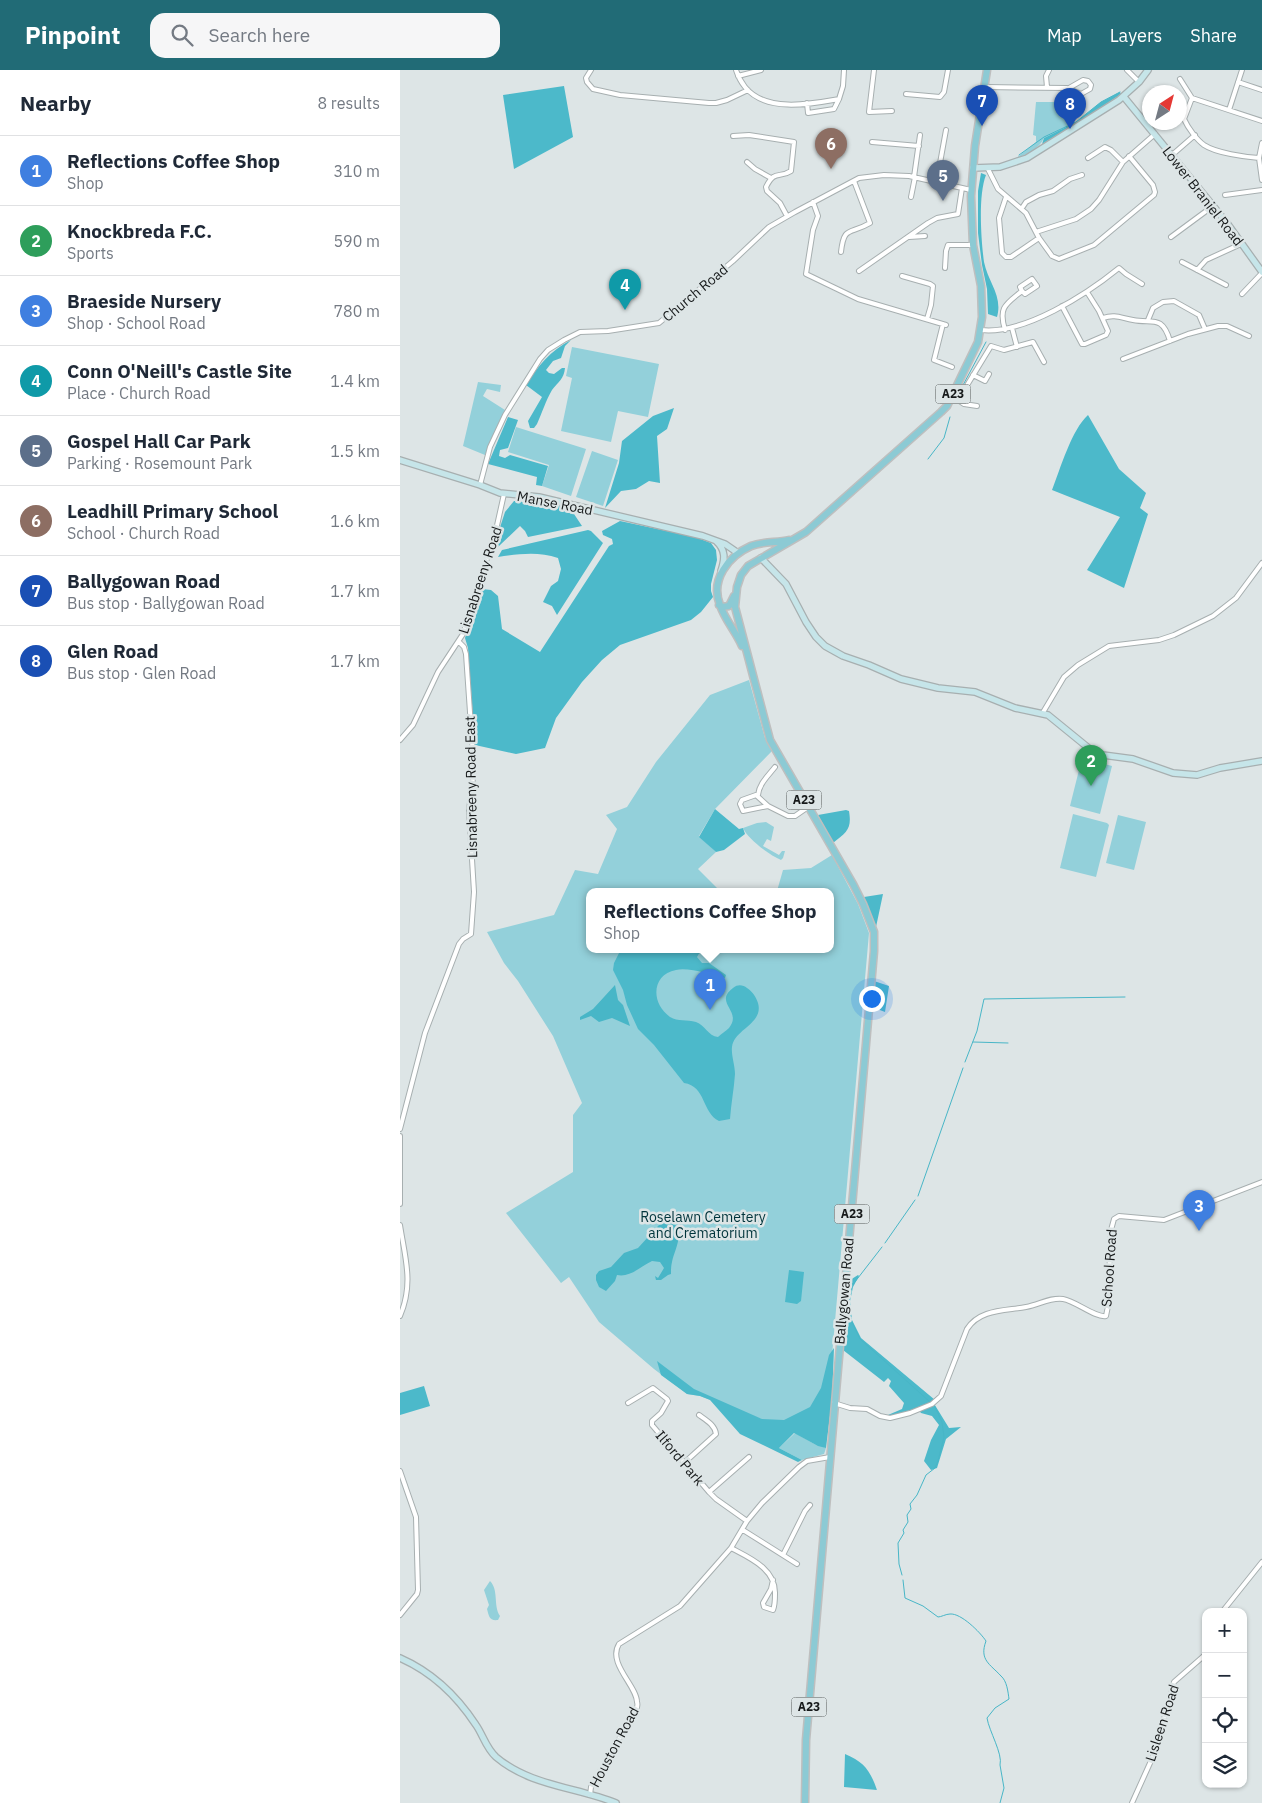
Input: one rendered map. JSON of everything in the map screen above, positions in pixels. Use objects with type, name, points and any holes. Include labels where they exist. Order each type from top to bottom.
[{"type":"main road","name":"Ballygowan Road","points":[[805,1803],[806,1740],[834,1403],[857,1163],[874,932],[853,884],[770,740],[735,607],[736,590],[741,575],[748,566],[806,532],[925,428],[947,406],[972,356],[981,330],[982,304],[973,245],[971,190],[987,70]]},
{"type":"main road","name":"Ballygowan Road","points":[[741,552],[758,544],[781,542],[798,537]]},
{"type":"main road","points":[[721,573],[729,562],[741,552],[752,550],[759,559]]},
{"type":"main road","name":"Ballygowan Road","points":[[721,573],[717,584],[720,605],[748,659]]},
{"type":"main road","name":"A23","points":[[720,605],[722,607],[728,606],[732,602],[736,590]]},
{"type":"street","points":[[591,70],[586,78],[593,89],[640,98],[716,103],[738,96],[748,90]]},
{"type":"street","points":[[736,70],[748,90],[773,102],[807,103],[839,98]]},
{"type":"street","points":[[807,103],[808,113],[834,109],[843,86],[844,70],[838,70]]},
{"type":"street","points":[[869,112],[874,70]]},
{"type":"street","points":[[906,94],[940,97],[944,92],[948,70]]},
{"type":"street","points":[[1047,87],[1046,76],[1049,70]]},
{"type":"street","points":[[1127,70],[1139,82]]},
{"type":"street","points":[[973,168],[1008,166],[1027,158],[1124,97],[1148,70]]},
{"type":"street","points":[[1229,110],[1242,70]]},
{"type":"street","points":[[738,76],[763,72]]},
{"type":"street","points":[[1180,78],[1183,85]]},
{"type":"street","points":[[985,87],[1069,88],[1083,94],[1091,85],[1088,81],[1083,80],[1069,88]]},
{"type":"street","points":[[1238,82],[1262,90]]},
{"type":"street","points":[[1187,92],[1192,98],[1262,121]]},
{"type":"street","name":"Lower Braniel Road","points":[[1124,97],[1213,206],[1262,273]]},
{"type":"street","points":[[1192,98],[1184,119],[1204,145],[1237,156],[1259,158]]},
{"type":"street","points":[[862,112],[892,111]]},
{"type":"street","points":[[940,163],[946,130]]},
{"type":"street","points":[[1036,232],[1076,219],[1091,209],[1099,200],[1123,162],[1155,134]]},
{"type":"street","points":[[732,136],[749,135],[794,140],[791,171],[771,178],[766,187],[766,190],[780,202],[787,216]]},
{"type":"street","points":[[911,197],[920,135]]},
{"type":"street","points":[[1172,154],[1195,135]]},
{"type":"street","points":[[872,142],[919,146]]},
{"type":"street","points":[[1262,143],[1259,158],[1262,180]]},
{"type":"street","points":[[1088,158],[1105,147],[1111,150],[1123,162]]},
{"type":"street","points":[[988,168],[998,189],[1022,208],[1052,256],[1062,258],[1094,245],[1152,198],[1155,192],[1153,185],[1129,156]]},
{"type":"street","points":[[748,162],[754,169],[771,178]]},
{"type":"street","name":"Church Road","points":[[480,485],[490,447],[499,426],[529,375],[544,355],[560,342],[580,332],[650,326],[659,323],[733,261],[766,230],[787,216],[854,181],[875,175],[915,177],[971,190]]},
{"type":"street","points":[[1022,208],[1026,202],[1053,191],[1070,179],[1082,175]]},
{"type":"street","points":[[854,181],[870,223]]},
{"type":"street","points":[[859,271],[932,220],[958,214],[962,188]]},
{"type":"street","points":[[1225,195],[1262,190]]},
{"type":"street","points":[[1006,197],[999,218],[1002,253],[1006,257],[1011,257],[1039,238]]},
{"type":"street","points":[[813,202],[818,216],[813,230],[806,274],[858,299],[944,324],[934,360],[952,367]]},
{"type":"street","points":[[1170,237],[1213,206]]},
{"type":"street","points":[[847,249],[841,250],[842,238],[845,234],[876,220]]},
{"type":"street","points":[[909,237],[925,236]]},
{"type":"street","points":[[1197,270],[1210,258],[1241,244]]},
{"type":"street","points":[[945,268],[948,245],[973,245]]},
{"type":"street","points":[[1182,262],[1226,286]]},
{"type":"street","points":[[981,330],[1005,330],[1012,328],[1062,306],[1087,292],[1119,268],[1142,284]]},
{"type":"street","points":[[907,271],[904,276],[933,286],[927,319]]},
{"type":"street","points":[[1242,294],[1262,273]]},
{"type":"street","points":[[1136,280],[1139,276]]},
{"type":"street","points":[[1005,330],[1002,316],[1004,306],[1022,291]]},
{"type":"street","points":[[1062,306],[1082,344],[1106,335],[1108,331],[1103,318],[1087,292]]},
{"type":"street","points":[[1148,320],[1150,312],[1157,305],[1174,301],[1199,315],[1205,329]]},
{"type":"street","points":[[1103,318],[1116,315],[1137,321],[1148,320],[1156,322],[1166,331],[1170,341]]},
{"type":"street","points":[[1236,330],[1239,324]]},
{"type":"street","points":[[1123,360],[1170,341],[1222,325],[1249,336]]},
{"type":"street","points":[[1012,328],[1017,347]]},
{"type":"street","points":[[977,406],[964,404],[958,400],[991,346],[1004,350],[1033,342],[1044,362]]},
{"type":"street","points":[[942,370],[944,365]]},
{"type":"street","points":[[973,374],[985,381],[989,374]]},
{"type":"street","name":"Manse Road","points":[[400,460],[504,494],[539,497],[712,538],[741,552]]},
{"type":"street","name":"Lisnabreeny Road","points":[[400,740],[410,729],[438,672],[460,642],[496,530],[504,502],[504,494]]},
{"type":"street","points":[[712,538],[720,545],[724,552],[721,573]]},
{"type":"street","points":[[759,559],[768,564],[793,594],[811,630],[821,642],[832,650],[901,679],[938,688],[975,692],[1015,708],[1042,714],[1052,718],[1091,750],[1103,755],[1138,760],[1173,773],[1197,775],[1262,761]]},
{"type":"street","points":[[1042,714],[1064,677],[1078,665],[1109,646],[1159,640],[1174,635],[1213,616],[1236,598],[1262,563]]},
{"type":"street","name":"Lisnabreeny Road East","points":[[400,1129],[425,1033],[459,944],[471,934],[472,927],[474,892],[469,810],[474,763],[466,654],[460,642]]},
{"type":"street","points":[[758,795],[762,784],[775,767]]},
{"type":"street","points":[[758,795],[768,806],[788,816],[795,816],[808,807]]},
{"type":"street","points":[[758,795],[742,800],[740,804],[743,811],[768,806]]},
{"type":"street","points":[[400,1136],[400,1204]]},
{"type":"street","name":"School Road","points":[[834,1403],[850,1408],[867,1409],[880,1416],[890,1418],[932,1404],[941,1396],[967,1328],[972,1322],[987,1314],[1027,1307],[1058,1298],[1072,1302],[1100,1317],[1106,1316],[1111,1230],[1114,1219],[1119,1216],[1164,1220],[1262,1182]]},
{"type":"street","points":[[400,1225],[408,1278],[406,1302],[400,1316]]},
{"type":"street","name":"Ilford Park","points":[[628,1404],[653,1388],[667,1399],[665,1407],[653,1420],[652,1424],[709,1492],[747,1521]]},
{"type":"street","points":[[684,1463],[716,1434],[711,1423],[699,1415]]},
{"type":"street","points":[[709,1492],[749,1457]]},
{"type":"street","name":"Houston Road","points":[[590,1795],[592,1787],[634,1715],[638,1702],[622,1671],[616,1654],[617,1648],[623,1641],[680,1606],[731,1548],[747,1521],[779,1485],[803,1463],[830,1457]]},
{"type":"street","points":[[400,1471],[416,1517],[418,1590],[417,1594],[400,1615]]},
{"type":"street","points":[[783,1556],[805,1511],[810,1505]]},
{"type":"street","points":[[743,1530],[797,1564]]},
{"type":"street","points":[[731,1548],[748,1557],[771,1575],[773,1580],[776,1588],[773,1610],[764,1607],[763,1603],[771,1589],[773,1580]]},
{"type":"street","points":[[1225,1608],[1262,1562]]},
{"type":"street","points":[[400,1658],[420,1668],[447,1690],[477,1726],[487,1746],[496,1757],[542,1782],[616,1803]]},
{"type":"street","name":"Lisleen Road","points":[[1132,1803],[1155,1752],[1174,1682],[1202,1658]]},
{"type":"green space","points":[[1036,102],[1062,102],[1073,123],[1044,138],[1036,148],[1015,159],[1036,142],[1036,136],[1033,135]]},
{"type":"green space","points":[[572,347],[659,364],[648,417],[618,411],[611,442],[561,431],[572,378],[566,376]]},
{"type":"green space","points":[[478,382],[501,385],[500,392],[487,389],[483,396],[505,410],[485,455],[463,446]]},
{"type":"green space","points":[[516,427],[586,449],[571,496],[542,486],[549,465],[508,452]]},
{"type":"green space","points":[[592,451],[618,460],[603,506],[576,497]]},
{"type":"green space","name":"Roselawn Cemetery and Crematorium","points":[[749,680],[765,738],[772,751],[715,809],[699,836],[716,852],[698,869],[717,888],[586,888],[586,953],[834,953],[834,888],[778,888],[783,870],[811,868],[832,855],[858,904],[869,933],[824,1447],[826,1448],[824,1454],[802,1460],[779,1448],[795,1433],[818,1446],[796,1432],[700,1396],[687,1394],[654,1369],[599,1322],[569,1277],[561,1283],[506,1213],[573,1172],[573,1115],[582,1103],[553,1036],[518,981],[504,963],[487,932],[554,915],[575,870],[598,874],[617,829],[606,815],[627,807],[656,762],[710,695]]},
{"type":"green space","points":[[1082,758],[1112,766],[1100,814],[1070,806]]},
{"type":"green space","points":[[1073,814],[1109,825],[1096,877],[1060,868]]},
{"type":"green space","points":[[1118,815],[1146,822],[1134,870],[1106,863]]},
{"type":"green space","points":[[766,822],[774,827],[771,841],[767,839],[763,846],[779,855],[782,851],[785,851],[781,860],[759,846],[743,828]]},
{"type":"green space","points":[[490,1581],[493,1585],[500,1616],[498,1620],[491,1619],[487,1609],[489,1605],[484,1590]]},
{"type":"shaded area","points":[[564,86],[573,137],[514,169],[503,95]]},
{"type":"shaded area","points":[[1120,92],[1121,94],[1089,116],[1042,144],[1044,138],[1076,122],[1101,102]]},
{"type":"shaded area","points":[[981,173],[986,175],[983,184],[981,206],[984,262],[997,296],[997,317],[988,314],[987,289],[978,233],[978,191]]},
{"type":"shaded area","points":[[571,340],[565,346],[561,358],[553,361],[546,370],[554,374],[565,368],[562,378],[550,394],[537,424],[534,428],[530,428],[528,421],[542,397],[526,385],[545,360]]},
{"type":"shaded area","points":[[674,408],[667,429],[657,436],[660,483],[649,481],[636,489],[621,491],[605,508],[619,463],[622,441],[653,416]]},
{"type":"shaded area","points":[[1088,415],[1119,469],[1146,493],[1140,508],[1148,514],[1124,588],[1087,570],[1120,517],[1052,490],[1072,439],[1082,421]]},
{"type":"shaded area","points":[[508,417],[518,420],[508,448],[500,450],[499,456],[505,458],[510,455],[548,466],[542,486],[536,485],[537,477],[488,464]]},
{"type":"shaded area","points":[[514,501],[533,501],[570,508],[582,526],[528,537],[520,526],[491,555],[505,512]]},
{"type":"shaded area","points":[[620,521],[695,537],[711,543],[716,550],[717,560],[711,584],[713,597],[701,612],[691,620],[620,645],[602,660],[582,682],[556,718],[545,748],[516,754],[475,745],[468,648],[465,638],[482,589],[491,590],[498,596],[502,629],[540,652],[609,546],[613,544],[612,539],[603,535],[602,531]]},
{"type":"shaded area","points":[[588,530],[603,543],[557,615],[552,606],[543,602],[551,586],[558,581],[561,569],[558,558],[536,554],[498,557],[502,550]]},
{"type":"shaded area","points":[[715,809],[739,829],[743,828],[745,834],[724,850],[716,852],[699,837]]},
{"type":"shaded area","points":[[849,811],[849,826],[845,833],[833,843],[818,815]]},
{"type":"shaded area","points":[[883,894],[876,927],[864,897]]},
{"type":"shaded area","points":[[619,953],[699,953],[697,957],[702,963],[709,963],[726,975],[725,978],[694,970],[676,970],[662,977],[656,990],[657,997],[659,1004],[670,1017],[696,1022],[702,1025],[709,1033],[718,1037],[729,1028],[732,1022],[733,1017],[726,998],[728,993],[740,985],[747,988],[754,995],[759,1010],[757,1016],[738,1035],[732,1047],[735,1074],[730,1119],[719,1121],[714,1117],[709,1112],[696,1089],[684,1083],[654,1045],[638,1029],[613,970]]},
{"type":"shaded area","points":[[874,981],[889,986],[885,1012],[872,1007]]},
{"type":"shaded area","points":[[615,985],[618,1000],[623,1005],[630,1026],[612,1018],[599,1022],[591,1016],[580,1020],[580,1017],[593,1009]]},
{"type":"shaded area","points":[[667,1221],[674,1224],[679,1233],[671,1274],[661,1280],[656,1280],[655,1276],[658,1278],[664,1268],[660,1262],[652,1261],[626,1275],[617,1275],[615,1281],[606,1291],[599,1287],[596,1275],[599,1271],[611,1267],[624,1253],[638,1248],[659,1225]]},
{"type":"shaded area","points":[[789,1270],[804,1272],[801,1301],[797,1304],[785,1302]]},
{"type":"shaded area","points":[[858,1275],[850,1301],[852,1320],[861,1338],[935,1400],[933,1402],[949,1428],[961,1427],[946,1439],[937,1468],[931,1470],[924,1461],[931,1440],[939,1425],[932,1416],[921,1413],[917,1408],[892,1416],[888,1415],[902,1409],[904,1403],[889,1386],[891,1381],[888,1378],[884,1382],[843,1350],[847,1282]]},
{"type":"shaded area","points":[[834,1348],[832,1399],[826,1448],[818,1446],[794,1433],[779,1448],[802,1460],[798,1462],[740,1434],[710,1400],[687,1394],[661,1375],[657,1361],[694,1389],[762,1419],[784,1420],[810,1407],[821,1388],[829,1355]]},
{"type":"shaded area","points":[[424,1386],[430,1406],[400,1415],[400,1393]]},
{"type":"shaded area","points":[[845,1754],[857,1760],[866,1768],[877,1790],[844,1787]]},
{"type":"waterway","points":[[1019,155],[1044,137],[1076,122],[1101,102],[1120,92]]},
{"type":"waterway","points":[[988,283],[993,295]]},
{"type":"waterway","points":[[954,402],[986,342]]},
{"type":"waterway","points":[[928,459],[944,438],[950,417]]},
{"type":"waterway","points":[[965,1062],[977,1031],[984,999],[1125,997]]},
{"type":"waterway","points":[[973,1042],[1008,1043]]},
{"type":"waterway","points":[[918,1196],[963,1068]]},
{"type":"waterway","points":[[885,1243],[915,1200]]},
{"type":"waterway","points":[[882,1247],[851,1287],[849,1302],[851,1320],[860,1339],[930,1402]]},
{"type":"waterway","points":[[902,1575],[899,1564],[898,1543],[908,1522],[907,1515],[911,1509],[910,1504],[917,1495],[926,1475],[935,1468],[944,1437],[942,1422],[935,1407]]},
{"type":"waterway","points":[[903,1580],[905,1598],[923,1606],[938,1617],[954,1615],[965,1620],[975,1628],[986,1641],[984,1653],[987,1661],[1005,1681],[1009,1699],[995,1708],[987,1718],[1000,1755],[1004,1788],[1000,1803]]},
{"type":"place","name":"Ballygowan Road","points":[[982,126]]},
{"type":"place","name":"Glen Road","points":[[1070,129]]},
{"type":"place","name":"Leadhill Primary School","points":[[831,169]]},
{"type":"place","name":"Gospel Hall Car Park","points":[[943,201]]},
{"type":"place","name":"Conn O'Neill's Castle Site","points":[[625,310]]},
{"type":"place","name":"Knockbreda F.C.","points":[[1091,786]]},
{"type":"place","name":"Reflections Coffee Shop","points":[[710,1010]]},
{"type":"place","name":"Braeside Nursery","points":[[1199,1231]]}]
